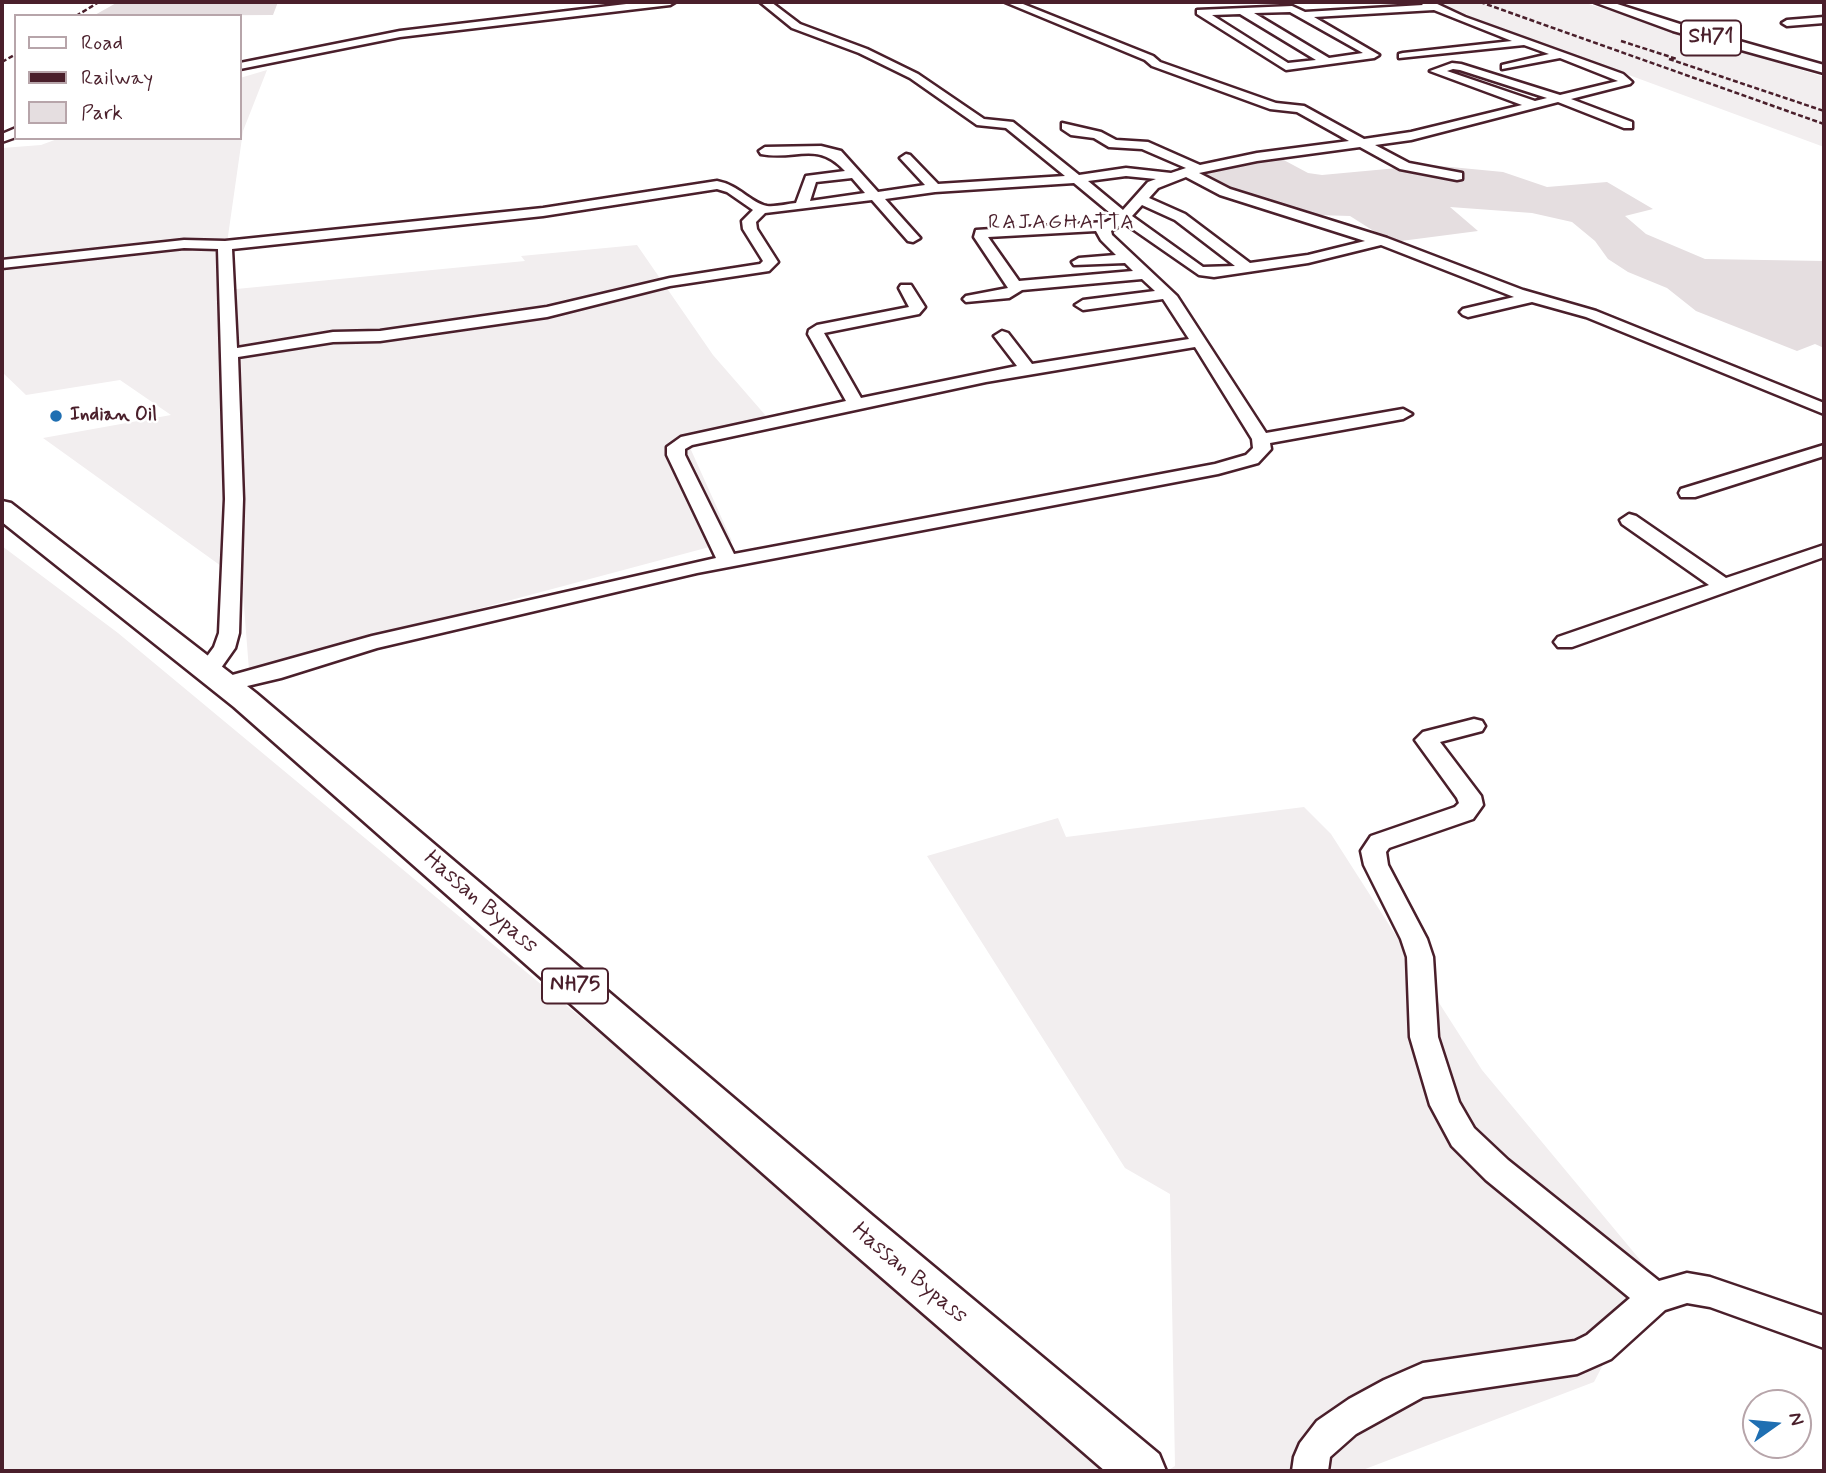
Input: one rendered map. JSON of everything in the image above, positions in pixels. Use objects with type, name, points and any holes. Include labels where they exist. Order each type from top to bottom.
[{"type":"highway","name":"Hassan Bypass","points":[[2,509],[217,677],[858,1230],[1142,1471]]},
{"type":"main road","name":"SH71","points":[[1600,2],[1824,69]]},
{"type":"main road","name":"SH71","points":[[1617,2],[1703,32],[1824,63]]},
{"type":"street","points":[[541,2],[543,15]]},
{"type":"street","points":[[242,66],[374,36],[670,2]]},
{"type":"street","points":[[765,2],[796,26],[863,51],[914,76],[981,122],[1009,125],[1078,179],[1117,221],[1199,271],[1214,273],[1324,256],[1382,241]]},
{"type":"street","points":[[1010,2],[1149,58],[1156,64],[1274,106],[1300,109],[1345,135],[1415,169],[1457,176]]},
{"type":"street","points":[[225,245],[234,499],[229,634],[217,677],[273,673],[372,643],[727,561],[1218,469],[1252,458],[1262,449],[1261,439],[1200,342],[1167,294],[1106,237],[1103,230],[1117,221],[1153,185],[1185,172],[1257,157],[1411,136],[1626,82],[1619,76],[1461,19],[1430,4],[1303,15]]},
{"type":"street","points":[[1292,9],[1303,15],[1374,55],[1286,67],[1201,12],[1292,9]]},
{"type":"street","points":[[1243,10],[1326,61]]},
{"type":"street","points":[[1787,23],[1824,20]]},
{"type":"street","points":[[1403,56],[1527,43]]},
{"type":"street","points":[[1506,67],[1562,55]]},
{"type":"street","points":[[1534,105],[1436,71],[1452,66],[1461,67],[1560,99],[1628,125]]},
{"type":"street","points":[[1066,126],[1075,132],[1097,135],[1113,144],[1144,145],[1185,172],[1225,192],[1382,241],[1532,297],[1591,314],[1824,409]]},
{"type":"street","points":[[765,151],[831,151],[837,154],[914,238]]},
{"type":"street","points":[[906,158],[935,188]]},
{"type":"street","points":[[2,264],[184,244],[225,245],[543,212],[631,200],[684,188],[733,188],[754,208],[761,210],[935,188],[1078,179],[1132,171],[1185,172]]},
{"type":"street","points":[[801,206],[811,180],[854,174]]},
{"type":"street","points":[[1141,199],[1180,217],[1247,268]]},
{"type":"street","points":[[229,354],[333,337],[380,336],[547,312],[670,282],[764,268],[771,262],[750,229],[749,221],[761,210]]},
{"type":"street","points":[[1015,286],[981,233],[1117,221]]},
{"type":"street","points":[[1079,262],[1128,258]]},
{"type":"street","points":[[1015,286],[1145,274]]},
{"type":"street","points":[[971,299],[1009,293],[1015,290],[1015,286]]},
{"type":"street","points":[[856,404],[816,334],[817,330],[914,312],[917,307],[906,288]]},
{"type":"street","points":[[1083,306],[1167,294]]},
{"type":"street","points":[[1468,312],[1532,297]]},
{"type":"street","points":[[1002,337],[1029,371]]},
{"type":"street","points":[[727,561],[676,455],[676,447],[687,441],[764,427],[856,404],[1119,352],[1200,342]]},
{"type":"street","points":[[1261,439],[1403,414]]},
{"type":"street","points":[[1688,493],[1824,450]]},
{"type":"street","points":[[1629,520],[1724,586]]},
{"type":"street","points":[[1565,642],[1824,551]]},
{"type":"street","points":[[1474,726],[1426,740],[1469,796],[1471,805],[1464,813],[1380,842],[1373,851],[1376,865],[1414,939],[1420,957],[1424,1037],[1445,1105],[1463,1137],[1497,1170],[1655,1298]]},
{"type":"street","points":[[1310,1471],[1312,1453],[1338,1425],[1402,1387],[1423,1380],[1577,1357],[1599,1347],[1655,1298],[1687,1287],[1710,1292],[1824,1332]]},
{"type":"shaded area","points":[[1431,2],[1582,2],[1824,77],[1824,147]]},
{"type":"shaded area","points":[[267,70],[242,138],[242,77]]},
{"type":"shaded area","points":[[55,140],[242,140],[227,243],[226,290],[525,261],[521,256],[637,245],[713,355],[773,424],[687,441],[732,541],[249,670],[242,581],[43,438],[171,415],[120,380],[26,395],[2,372],[2,148],[41,145]]},
{"type":"shaded area","points":[[2,546],[118,633],[1127,1471],[2,1471]]},
{"type":"shaded area","points":[[1304,807],[1331,834],[1482,1070],[1651,1273],[1594,1382],[1360,1471],[1167,1471],[1175,1466],[1170,1194],[1125,1168],[927,856],[1058,818],[1066,837]]},
{"type":"green space","points":[[118,2],[278,2],[273,15],[97,14]]},
{"type":"green space","points":[[1280,158],[1308,173],[1322,175],[1430,165],[1503,172],[1547,187],[1607,182],[1653,209],[1625,216],[1646,234],[1705,259],[1824,261],[1824,348],[1815,344],[1797,351],[1696,311],[1667,288],[1628,272],[1608,259],[1595,241],[1572,222],[1532,213],[1450,207],[1478,231],[1401,241],[1380,235],[1350,216],[1317,215],[1235,192],[1207,180],[1197,172],[1249,161]]},
{"type":"railway","points":[[79,14],[99,2]]},
{"type":"railway","points":[[1480,2],[1824,124]]},
{"type":"railway","points":[[1621,41],[1677,59]]},
{"type":"railway","points":[[2,62],[14,55]]},
{"type":"railway","points":[[1669,59],[1824,111]]},
{"type":"place","name":"Indian Oil","points":[[56,416]]},
{"type":"district","name":"RAJAGHATTA","points":[[1062,224]]}]
